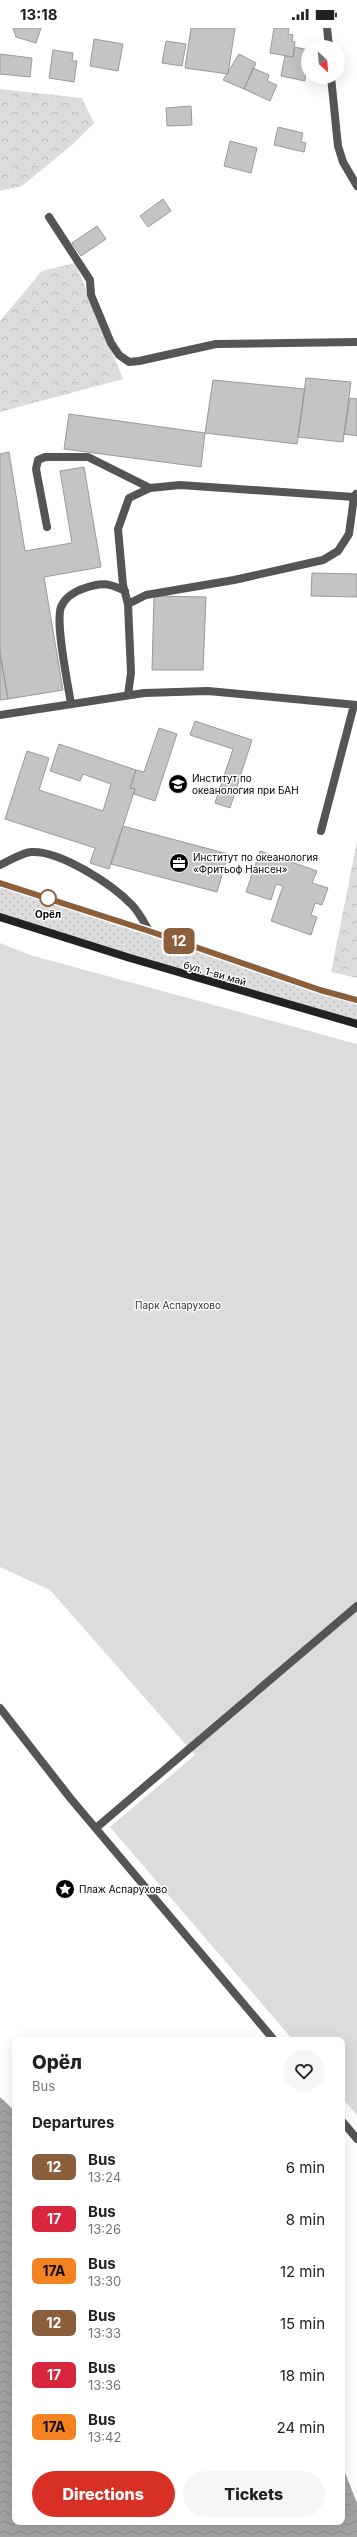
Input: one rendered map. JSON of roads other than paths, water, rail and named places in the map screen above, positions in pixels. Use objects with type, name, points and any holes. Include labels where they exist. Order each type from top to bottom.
[{"type":"main road","name":"бул. 1-ви май","points":[[0,882],[149,931],[320,990],[357,1000]]},
{"type":"main road","name":"бул. 1-ви май","points":[[0,917],[130,958],[357,1024]]},
{"type":"street","points":[[327,28],[328,40]]},
{"type":"street","points":[[332,84],[338,146],[343,162],[357,186]]},
{"type":"street","points":[[50,217],[90,280],[91,295],[112,343],[119,355],[129,362],[216,344],[357,342]]},
{"type":"street","points":[[47,527],[36,468],[38,460],[45,457],[88,457],[150,488]]},
{"type":"street","points":[[128,604],[146,595],[234,580],[323,560],[338,551],[349,534],[355,495],[180,485],[150,488],[129,498],[118,529],[125,591],[128,604],[131,673],[128,695]]},
{"type":"street","points":[[71,704],[60,626],[61,606],[74,592],[87,587],[109,583],[125,591]]},
{"type":"street","points":[[0,715],[128,695],[208,691],[356,705],[321,831]]},
{"type":"street","points":[[0,865],[30,852],[47,854],[80,868],[111,885],[134,906],[149,931]]},
{"type":"street","points":[[96,1828],[357,1606]]},
{"type":"street","points":[[0,1708],[96,1828],[271,2037]]},
{"type":"street","points":[[345,2125],[357,2139]]},
{"type":"water","points":[[0,2097],[12,2108],[12,2525],[345,2525],[345,2473],[357,2503],[357,2537],[0,2537]]},
{"type":"place","name":"Институт по океанология при БАН","points":[[178,784]]},
{"type":"place","name":"Институт по океанология «Фритьоф Нансен»","points":[[179,863]]},
{"type":"place","name":"Орёл","points":[[48,898]]},
{"type":"place","name":"Плаж Аспарухово","points":[[65,1889]]},
{"type":"park label","name":"Парк Аспарухово","points":[[178,1305]]}]
